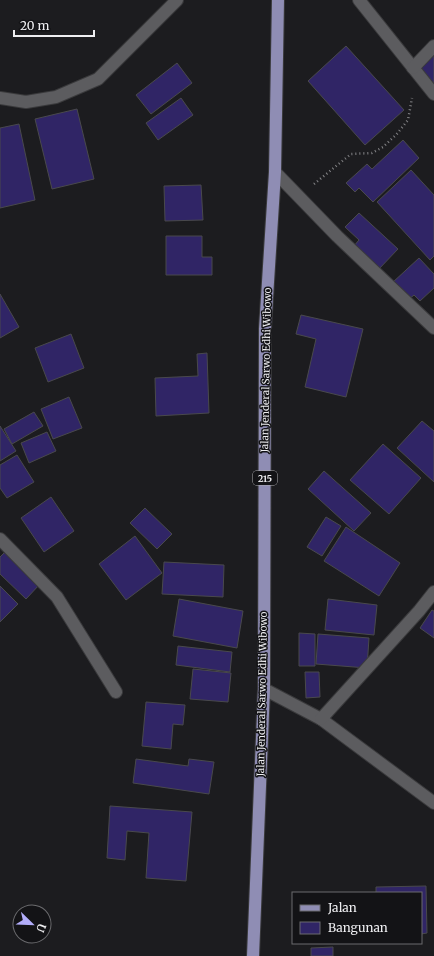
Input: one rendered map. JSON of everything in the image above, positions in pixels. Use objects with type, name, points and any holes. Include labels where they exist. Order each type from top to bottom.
[{"type":"main road","name":"Jalan Jenderal Sarwo Edhi Wibowo","points":[[253,956],[264,689],[265,330],[275,172],[278,0]]},
{"type":"street","points":[[0,98],[26,102],[56,97],[98,79],[177,0]]},
{"type":"street","points":[[359,0],[434,94]]},
{"type":"street","points":[[413,68],[434,46]]},
{"type":"street","points":[[275,172],[434,328]]},
{"type":"street","points":[[0,539],[57,598],[116,692]]},
{"type":"street","points":[[321,719],[419,611],[434,592]]},
{"type":"street","points":[[264,689],[321,719],[434,803]]},
{"type":"path","points":[[299,197],[351,154],[372,153],[383,147],[396,135],[408,120],[411,111],[413,68]]},
{"type":"building","points":[[346,46],[404,110],[365,145],[308,81]]},
{"type":"building","points":[[434,52],[434,84],[419,70]]},
{"type":"building","points":[[177,63],[192,83],[151,114],[136,95]]},
{"type":"building","points":[[181,98],[193,115],[158,140],[146,123]]},
{"type":"building","points":[[77,109],[94,179],[52,189],[35,119]]},
{"type":"building","points":[[19,124],[35,200],[0,208],[0,128]]},
{"type":"building","points":[[403,140],[419,158],[373,202],[359,188],[355,192],[346,183],[367,164],[372,169]]},
{"type":"building","points":[[411,170],[434,195],[434,256],[430,260],[377,202]]},
{"type":"building","points":[[201,185],[203,220],[165,221],[164,186]]},
{"type":"building","points":[[359,213],[398,249],[378,270],[353,247],[359,240],[345,227]]},
{"type":"building","points":[[166,236],[202,236],[202,257],[212,257],[212,275],[166,275]]},
{"type":"building","points":[[419,258],[434,274],[434,288],[420,301],[414,295],[408,300],[392,283]]},
{"type":"building","points":[[0,294],[19,327],[0,338]]},
{"type":"building","points":[[301,315],[363,329],[346,397],[305,387],[316,339],[296,334]]},
{"type":"building","points":[[71,334],[84,368],[48,382],[35,348]]},
{"type":"building","points":[[207,353],[209,413],[156,416],[155,378],[198,376],[197,354]]},
{"type":"building","points":[[69,397],[82,428],[53,439],[41,409]]},
{"type":"building","points":[[34,412],[43,426],[12,444],[4,429]]},
{"type":"building","points":[[422,421],[434,431],[434,482],[397,448]]},
{"type":"building","points":[[0,426],[16,451],[0,461]]},
{"type":"building","points":[[47,432],[56,451],[29,463],[21,443]]},
{"type":"building","points":[[383,444],[421,478],[389,514],[350,480]]},
{"type":"building","points":[[17,455],[34,482],[7,498],[0,488],[0,465]]},
{"type":"building","points":[[324,471],[371,513],[354,531],[308,489]]},
{"type":"building","points":[[51,497],[74,531],[44,552],[21,518]]},
{"type":"building","points":[[145,508],[172,534],[157,549],[130,523]]},
{"type":"building","points":[[326,517],[341,526],[322,556],[307,547]]},
{"type":"building","points":[[346,527],[400,563],[379,596],[324,561]]},
{"type":"building","points":[[135,536],[162,573],[126,600],[99,564]]},
{"type":"building","points":[[6,551],[40,584],[26,599],[0,574],[0,557]]},
{"type":"building","points":[[164,562],[224,565],[223,597],[162,594]]},
{"type":"building","points":[[0,586],[18,604],[0,622]]},
{"type":"building","points":[[179,599],[243,611],[237,648],[173,636]]},
{"type":"building","points":[[328,599],[377,605],[374,635],[325,630]]},
{"type":"building","points":[[432,610],[434,611],[434,638],[420,628]]},
{"type":"building","points":[[299,633],[315,634],[315,666],[299,666]]},
{"type":"building","points":[[318,634],[369,638],[367,668],[316,664]]},
{"type":"building","points":[[178,646],[232,652],[230,672],[176,665]]},
{"type":"building","points":[[193,669],[231,673],[228,702],[190,699]]},
{"type":"building","points":[[305,672],[319,672],[320,697],[306,698]]},
{"type":"building","points":[[146,702],[185,705],[183,725],[173,724],[171,749],[142,746]]},
{"type":"building","points":[[136,759],[188,766],[189,759],[214,762],[209,794],[133,783]]},
{"type":"building","points":[[110,806],[192,812],[186,881],[146,878],[149,833],[127,831],[125,860],[107,858]]},
{"type":"building","points":[[426,886],[427,933],[422,934],[422,892],[376,892],[376,887]]},
{"type":"building","points":[[333,947],[333,956],[311,956],[311,948]]}]
